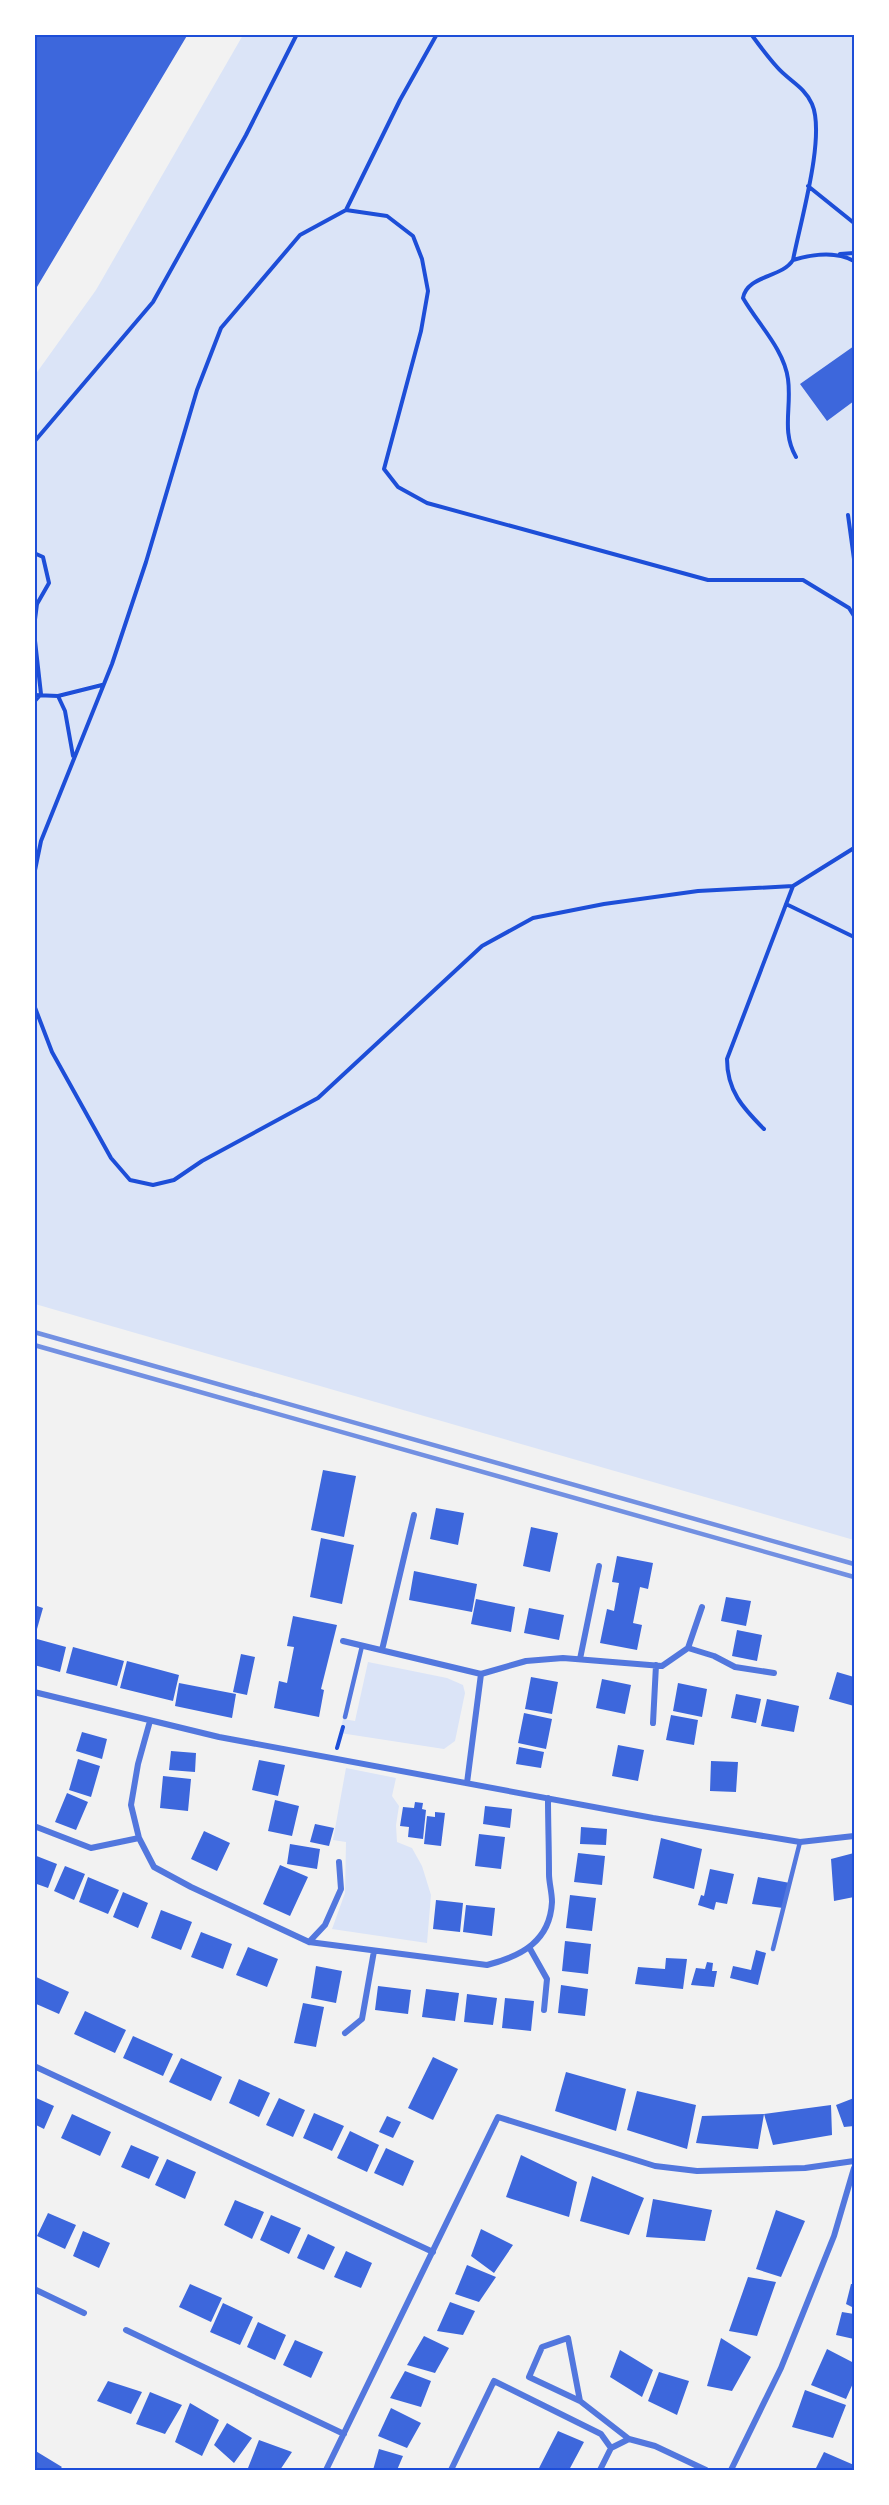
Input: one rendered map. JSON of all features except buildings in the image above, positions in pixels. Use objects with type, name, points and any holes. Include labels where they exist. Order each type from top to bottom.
[{"type":"street","points":[[382,1650],[414,1515]]},
{"type":"street","points":[[580,1659],[599,1566]]},
{"type":"street","points":[[343,1641],[481,1674],[526,1661],[562,1658],[662,1666],[688,1648],[702,1608]]},
{"type":"street","points":[[688,1648],[714,1656],[735,1667],[774,1672]]},
{"type":"street","points":[[653,1723],[656,1665]]},
{"type":"street","points":[[467,1783],[481,1674]]},
{"type":"street","points":[[34,1692],[219,1737],[548,1798],[800,1842],[855,1836]]},
{"type":"street","points":[[150,1721],[138,1764],[131,1805],[139,1838],[154,1867],[220,1901],[309,1942],[487,1965],[513,1958],[537,1942],[549,1922],[552,1900],[549,1878],[548,1798]]},
{"type":"street","points":[[34,1826],[91,1848],[139,1838]]},
{"type":"street","points":[[309,1942],[325,1925],[340,1889],[339,1862]]},
{"type":"street","points":[[529,1947],[547,1979],[544,2010]]},
{"type":"street","points":[[345,2033],[362,2019],[374,1951]]},
{"type":"street","points":[[34,2066],[433,2252]]},
{"type":"street","points":[[326,2470],[498,2117],[655,2166],[698,2171],[805,2168],[855,2161]]},
{"type":"street","points":[[730,2470],[781,2368],[834,2236],[855,2168]]},
{"type":"street","points":[[34,2289],[84,2313]]},
{"type":"street","points":[[126,2330],[344,2434]]},
{"type":"street","points":[[580,2401],[568,2338],[542,2347],[529,2377],[580,2401],[629,2439],[655,2446],[706,2470]]},
{"type":"street","points":[[451,2470],[494,2380],[601,2434],[611,2448]]},
{"type":"street","points":[[600,2470],[611,2448],[629,2439]]},
{"type":"lane","points":[[345,1717],[362,1646]]},
{"type":"lane","points":[[773,1949],[800,1842]]},
{"type":"path","points":[[34,442],[153,302],[246,135],[297,34]]},
{"type":"path","points":[[34,875],[41,841],[103,685],[146,562],[197,390],[221,328],[300,235],[346,210],[400,100],[437,34]]},
{"type":"path","points":[[751,34],[778,69],[801,88],[812,104],[816,122],[814,153],[793,260],[789,267],[750,285],[745,290],[743,298],[777,349],[788,378],[789,444],[796,457]]},
{"type":"path","points":[[808,186],[855,223]]},
{"type":"path","points":[[346,210],[387,216],[413,236],[422,259],[428,291],[421,332],[384,469],[398,487],[427,503],[708,580],[802,580],[849,608],[855,616]]},
{"type":"path","points":[[793,260],[810,255],[855,253]]},
{"type":"path","points":[[833,255],[855,261]]},
{"type":"path","points":[[848,515],[855,559]]},
{"type":"path","points":[[34,553],[43,557],[49,583],[37,604],[34,630],[41,694],[34,702]]},
{"type":"path","points":[[34,695],[58,696],[103,685]]},
{"type":"path","points":[[58,696],[65,711],[73,757]]},
{"type":"path","points":[[34,1005],[52,1052],[111,1158],[130,1180],[153,1185],[174,1180],[212,1155],[318,1098],[482,946],[533,918],[604,904],[698,891],[794,886],[855,848]]},
{"type":"path","points":[[764,1129],[739,1103],[727,1074],[727,1059],[794,886]]},
{"type":"path","points":[[786,904],[855,937]]},
{"type":"path","points":[[334,1758],[345,1717]]},
{"type":"shaded area","points":[[243,35],[854,35],[854,1540],[35,1304],[35,375],[96,290]]},
{"type":"shaded area","points":[[368,1662],[447,1678],[463,1685],[465,1693],[455,1741],[444,1749],[340,1733],[343,1719],[355,1721]]},
{"type":"shaded area","points":[[346,1768],[396,1778],[392,1796],[399,1806],[396,1825],[397,1842],[412,1848],[422,1866],[431,1895],[427,1943],[332,1929],[345,1893],[346,1842],[333,1840]]},
{"type":"railway","points":[[34,1332],[854,1564]]},
{"type":"railway","points":[[34,1345],[854,1577]]}]
